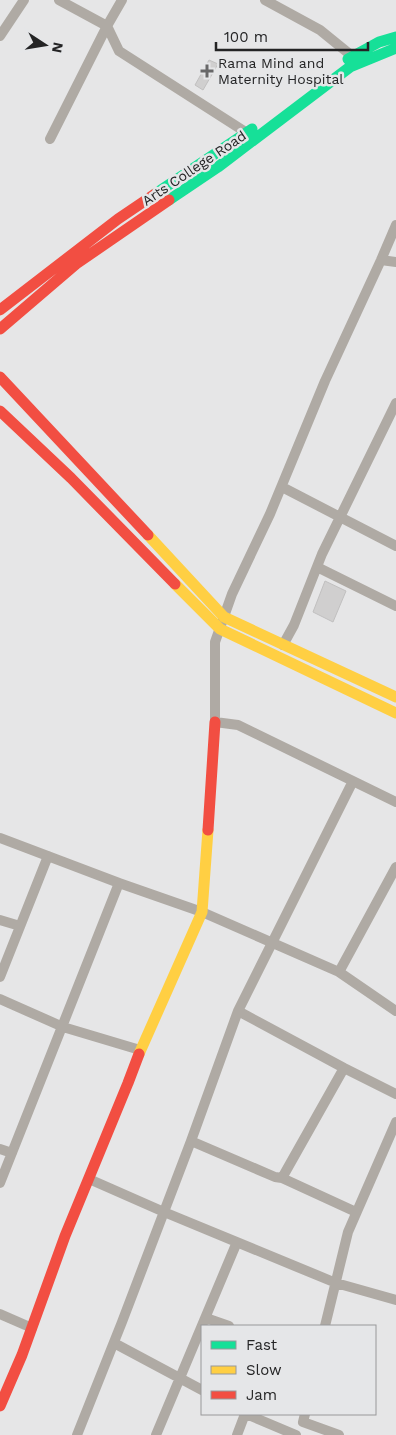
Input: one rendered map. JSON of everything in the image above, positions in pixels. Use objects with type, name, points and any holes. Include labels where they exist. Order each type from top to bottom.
[{"type":"main road","name":"Arts College Road","points":[[0,310],[118,219],[247,133],[352,56],[379,42],[396,37]]},
{"type":"main road","points":[[0,329],[76,264],[218,167],[350,67],[396,48]]},
{"type":"main road","points":[[0,377],[224,617],[396,697]]},
{"type":"main road","points":[[0,411],[78,485],[220,629],[396,713]]},
{"type":"main road","points":[[0,1406],[22,1355],[65,1236],[140,1050],[202,912],[215,722]]},
{"type":"street","points":[[0,36],[24,0]]},
{"type":"street","points":[[59,0],[107,26],[119,51],[247,133]]},
{"type":"street","points":[[50,139],[122,0]]},
{"type":"street","points":[[265,0],[320,30],[352,56]]},
{"type":"street","points":[[396,225],[325,381],[282,488],[232,594],[215,642],[215,722],[238,725],[396,802]]},
{"type":"street","points":[[381,260],[396,262]]},
{"type":"street","points":[[283,645],[294,625],[317,567],[340,517],[396,403]]},
{"type":"street","points":[[282,488],[396,546]]},
{"type":"street","points":[[317,567],[396,606]]},
{"type":"street","points":[[77,1435],[191,1141],[238,1011],[353,781]]},
{"type":"street","points":[[0,838],[202,912],[338,972],[396,1011]]},
{"type":"street","points":[[0,977],[48,856]]},
{"type":"street","points":[[338,972],[396,867]]},
{"type":"street","points":[[0,1183],[120,883]]},
{"type":"street","points":[[0,920],[20,926]]},
{"type":"street","points":[[0,999],[62,1026],[140,1050]]},
{"type":"street","points":[[238,1011],[396,1094]]},
{"type":"street","points":[[282,1178],[344,1068]]},
{"type":"street","points":[[325,1325],[348,1232],[356,1212],[391,1144],[396,1122]]},
{"type":"street","points":[[191,1141],[275,1177],[282,1178],[356,1212]]},
{"type":"street","points":[[0,1149],[12,1153]]},
{"type":"street","points":[[89,1180],[336,1283],[396,1300]]},
{"type":"street","points":[[203,1325],[237,1242]]},
{"type":"street","points":[[0,1314],[32,1328]]},
{"type":"street","points":[[206,1318],[226,1325]]},
{"type":"street","points":[[156,1435],[201,1330]]},
{"type":"street","points":[[114,1343],[201,1389]]},
{"type":"street","points":[[237,1435],[245,1415]]},
{"type":"street","points":[[247,1415],[297,1435],[304,1418],[339,1435]]},
{"type":"building","points":[[209,60],[218,64],[203,90],[195,85]]},
{"type":"building","points":[[325,581],[346,591],[333,622],[313,612]]},
{"type":"traffic: fast","points":[[348,59],[379,42],[396,37]]},
{"type":"traffic: fast","points":[[169,200],[218,167],[350,67],[396,48]]},
{"type":"traffic: fast","points":[[155,194],[252,129]]},
{"type":"traffic: slow","points":[[148,535],[224,617],[396,697]]},
{"type":"traffic: slow","points":[[175,584],[220,629],[396,713]]},
{"type":"traffic: slow","points":[[139,1054],[202,912],[208,830]]},
{"type":"traffic: jam","points":[[0,310],[118,219],[155,194]]},
{"type":"traffic: jam","points":[[0,329],[76,264],[169,200]]},
{"type":"traffic: jam","points":[[0,377],[148,535]]},
{"type":"traffic: jam","points":[[0,411],[71,478],[175,584]]},
{"type":"traffic: jam","points":[[208,830],[215,722]]},
{"type":"traffic: jam","points":[[0,1406],[22,1355],[65,1236],[139,1054]]},
{"type":"place","name":"Rama Mind and Maternity Hospital","points":[[207,71]]}]
